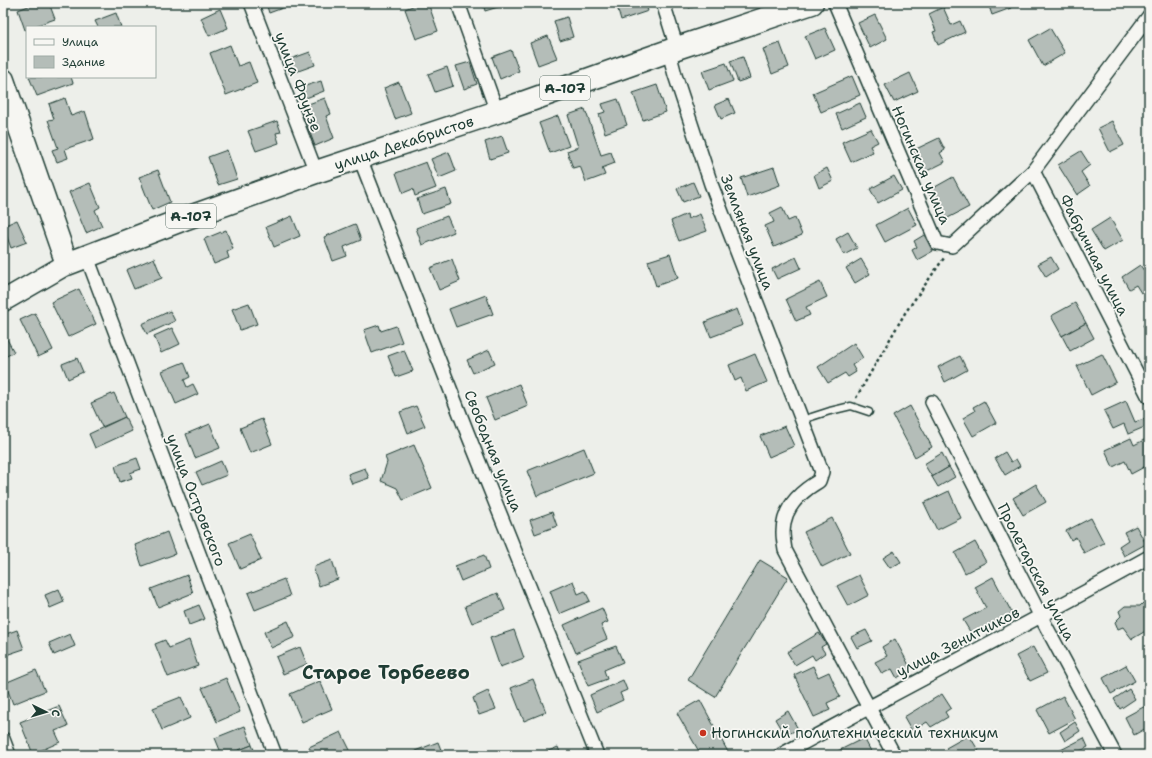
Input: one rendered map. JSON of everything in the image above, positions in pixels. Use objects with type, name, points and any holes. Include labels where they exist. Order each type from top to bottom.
[{"type":"highway","name":"улица Декабристов","points":[[66,264],[184,219],[316,172],[498,112],[812,3]]},
{"type":"highway","points":[[5,94],[66,264]]},
{"type":"main road","name":"улица Декабристов","points":[[3,301],[66,264]]},
{"type":"street","name":"улица Фрунзе","points":[[251,3],[316,172]]},
{"type":"street","points":[[458,3],[498,112]]},
{"type":"street","name":"Земляная улица","points":[[663,3],[673,50],[675,75],[711,184],[822,472],[819,481],[804,490],[793,502],[786,513],[783,531],[785,550],[894,755]]},
{"type":"street","name":"Ногинская улица","points":[[835,3],[937,243],[952,246],[1032,171],[1149,16]]},
{"type":"street","name":"Свободная улица","points":[[360,158],[467,432],[597,755]]},
{"type":"street","name":"Фабричная улица","points":[[1032,171],[1149,397]]},
{"type":"street","name":"улица Островского","points":[[87,256],[276,755]]},
{"type":"street","name":"Пролетарская улица","points":[[932,402],[1040,617],[1115,755]]},
{"type":"street","name":"улица Зенитчиков","points":[[781,755],[868,707],[1149,558]]},
{"type":"street","points":[[3,739],[9,755]]},
{"type":"lane","points":[[802,420],[851,406],[869,412]]},
{"type":"path","points":[[851,406],[905,313],[952,246]]},
{"type":"building","points":[[36,3],[49,3],[55,19],[35,26],[26,26],[25,30],[18,10]]},
{"type":"building","points":[[266,3],[296,3],[269,13]]},
{"type":"building","points":[[420,3],[428,3],[438,31],[416,39],[405,9]]},
{"type":"building","points":[[483,3],[496,3],[498,7],[485,11]]},
{"type":"building","points":[[616,3],[645,3],[648,11],[621,20]]},
{"type":"building","points":[[688,3],[705,3],[689,8]]},
{"type":"building","points":[[988,3],[1010,3],[1011,8],[992,15]]},
{"type":"building","points":[[943,7],[951,25],[960,21],[965,32],[938,45],[933,32],[936,31],[929,14]]},
{"type":"building","points":[[220,9],[228,28],[209,36],[201,18]]},
{"type":"building","points":[[116,13],[121,26],[98,26],[95,21]]},
{"type":"building","points":[[875,15],[887,39],[870,48],[858,23]]},
{"type":"building","points":[[567,17],[573,37],[560,41],[554,21]]},
{"type":"building","points":[[825,28],[835,50],[815,59],[805,36]]},
{"type":"building","points":[[1050,28],[1065,53],[1043,66],[1029,40]]},
{"type":"building","points":[[548,36],[557,58],[538,65],[530,43]]},
{"type":"building","points":[[780,43],[789,67],[772,74],[763,49]]},
{"type":"building","points":[[230,45],[238,66],[249,62],[257,83],[226,95],[210,53]]},
{"type":"building","points":[[511,50],[519,71],[500,79],[492,57]]},
{"type":"building","points":[[310,52],[315,65],[290,74],[285,61]]},
{"type":"building","points":[[743,57],[750,78],[738,82],[730,61]]},
{"type":"building","points":[[470,62],[477,84],[464,89],[456,66]]},
{"type":"building","points":[[726,63],[733,81],[709,90],[702,71]]},
{"type":"building","points":[[447,67],[453,86],[435,92],[428,74]]},
{"type":"building","points":[[910,73],[918,91],[894,102],[885,85]]},
{"type":"building","points":[[852,76],[860,95],[821,112],[813,93]]},
{"type":"building","points":[[29,78],[71,78],[73,83],[37,96]]},
{"type":"building","points":[[321,81],[324,91],[306,98],[302,87]]},
{"type":"building","points":[[399,82],[411,113],[395,119],[384,88]]},
{"type":"building","points":[[657,85],[666,112],[643,120],[633,93]]},
{"type":"building","points":[[65,98],[71,116],[85,111],[94,139],[65,149],[68,158],[57,162],[52,150],[58,148],[48,120],[54,119],[49,104]]},
{"type":"building","points":[[325,98],[331,114],[326,116],[334,138],[315,146],[300,107]]},
{"type":"building","points":[[618,99],[627,125],[605,133],[599,114],[605,112],[602,104]]},
{"type":"building","points":[[729,99],[735,113],[721,119],[715,105]]},
{"type":"building","points":[[860,103],[866,117],[842,128],[836,114]]},
{"type":"building","points":[[585,109],[601,155],[611,152],[615,163],[602,168],[605,175],[586,182],[580,166],[573,168],[567,151],[578,147],[568,115]]},
{"type":"building","points":[[558,116],[569,146],[550,153],[539,123]]},
{"type":"building","points":[[277,121],[281,132],[276,133],[279,143],[256,151],[248,131]]},
{"type":"building","points":[[1112,121],[1124,145],[1110,152],[1098,128]]},
{"type":"building","points":[[871,129],[878,142],[870,146],[873,152],[851,162],[842,142]]},
{"type":"building","points":[[502,136],[508,153],[490,159],[485,142]]},
{"type":"building","points":[[939,138],[945,150],[940,153],[945,162],[925,172],[914,150]]},
{"type":"building","points":[[227,150],[237,179],[218,185],[208,157]]},
{"type":"building","points":[[1081,151],[1090,165],[1081,172],[1090,186],[1077,195],[1058,165]]},
{"type":"building","points":[[449,152],[456,171],[439,178],[431,159]]},
{"type":"building","points":[[426,162],[436,188],[415,196],[413,189],[403,193],[396,173]]},
{"type":"building","points":[[774,167],[780,185],[747,197],[741,178]]},
{"type":"building","points":[[827,168],[833,181],[819,188],[814,175]]},
{"type":"building","points":[[158,170],[170,202],[152,210],[139,177]]},
{"type":"building","points":[[894,176],[902,190],[878,203],[870,189]]},
{"type":"building","points":[[953,177],[969,207],[944,220],[928,191]]},
{"type":"building","points":[[693,182],[699,196],[683,202],[677,189]]},
{"type":"building","points":[[90,183],[100,207],[95,210],[102,226],[86,233],[69,192]]},
{"type":"building","points":[[446,189],[451,204],[422,214],[417,199]]},
{"type":"building","points":[[782,207],[788,221],[795,218],[802,235],[774,247],[765,226],[774,222],[770,213]]},
{"type":"building","points":[[908,208],[917,225],[885,242],[876,225]]},
{"type":"building","points":[[687,214],[688,219],[700,214],[707,231],[679,241],[671,221]]},
{"type":"building","points":[[292,216],[300,236],[274,247],[266,227]]},
{"type":"building","points":[[447,216],[454,232],[422,245],[416,228]]},
{"type":"building","points":[[1110,218],[1123,240],[1104,251],[1091,230]]},
{"type":"building","points":[[17,220],[27,242],[11,248],[3,226]]},
{"type":"building","points":[[355,224],[361,240],[344,247],[347,256],[333,261],[324,237]]},
{"type":"building","points":[[226,230],[233,249],[227,252],[229,258],[214,264],[204,239]]},
{"type":"building","points":[[848,232],[857,248],[844,255],[836,239]]},
{"type":"building","points":[[924,235],[933,251],[917,260],[912,250],[917,247],[914,241]]},
{"type":"building","points":[[670,254],[678,278],[656,286],[648,261]]},
{"type":"building","points":[[796,257],[801,268],[777,279],[772,269]]},
{"type":"building","points":[[1051,257],[1058,269],[1046,277],[1038,264]]},
{"type":"building","points":[[154,258],[162,278],[134,289],[126,270]]},
{"type":"building","points":[[452,259],[460,281],[439,290],[430,268]]},
{"type":"building","points":[[861,259],[870,274],[855,283],[846,268]]},
{"type":"building","points":[[1140,265],[1149,278],[1149,287],[1141,293],[1136,285],[1129,289],[1122,277]]},
{"type":"building","points":[[820,282],[827,297],[806,307],[810,315],[796,321],[786,299]]},
{"type":"building","points":[[79,289],[96,324],[68,337],[51,302]]},
{"type":"building","points":[[486,295],[493,314],[456,327],[449,309]]},
{"type":"building","points":[[249,303],[257,324],[240,330],[232,309]]},
{"type":"building","points":[[1075,303],[1086,323],[1062,336],[1051,316]]},
{"type":"building","points":[[737,309],[743,325],[711,337],[705,322]]},
{"type":"building","points":[[170,311],[175,321],[147,334],[142,324]]},
{"type":"building","points":[[35,313],[53,350],[38,357],[20,320]]},
{"type":"building","points":[[1149,321],[1149,335],[1143,325]]},
{"type":"building","points":[[1086,323],[1094,338],[1070,351],[1062,336]]},
{"type":"building","points":[[379,325],[381,331],[396,326],[402,342],[372,353],[364,330]]},
{"type":"building","points":[[172,328],[180,344],[161,353],[154,336]]},
{"type":"building","points":[[3,332],[14,352],[3,358]]},
{"type":"building","points":[[854,343],[863,358],[852,365],[856,372],[848,377],[845,373],[828,383],[818,367]]},
{"type":"building","points":[[404,350],[413,371],[396,377],[388,356]]},
{"type":"building","points":[[489,350],[495,363],[473,373],[467,360]]},
{"type":"building","points":[[755,354],[767,382],[746,391],[741,378],[735,381],[729,365]]},
{"type":"building","points":[[1102,354],[1116,382],[1091,395],[1077,366]]},
{"type":"building","points":[[960,356],[967,370],[945,382],[938,367]]},
{"type":"building","points":[[77,358],[83,372],[68,379],[62,364]]},
{"type":"building","points":[[184,362],[190,377],[184,380],[187,387],[193,384],[198,394],[176,404],[162,371]]},
{"type":"building","points":[[519,384],[528,406],[495,420],[486,398]]},
{"type":"building","points":[[114,393],[125,417],[102,427],[91,403]]},
{"type":"building","points":[[984,401],[996,423],[973,436],[963,418],[975,411],[973,407]]},
{"type":"building","points":[[1126,401],[1135,422],[1144,419],[1147,426],[1128,434],[1124,424],[1113,429],[1104,411]]},
{"type":"building","points":[[416,406],[425,426],[408,433],[400,412]]},
{"type":"building","points":[[910,406],[932,447],[915,457],[893,416]]},
{"type":"building","points":[[125,417],[132,431],[95,448],[89,434]]},
{"type":"building","points":[[262,419],[272,444],[250,453],[240,428]]},
{"type":"building","points":[[210,424],[220,448],[195,458],[186,434]]},
{"type":"building","points":[[785,426],[794,446],[769,457],[760,436]]},
{"type":"building","points":[[1131,438],[1134,445],[1146,439],[1149,444],[1149,458],[1145,459],[1148,465],[1131,474],[1125,461],[1113,467],[1105,450]]},
{"type":"building","points":[[414,445],[432,488],[403,500],[397,488],[381,481],[387,462],[385,457]]},
{"type":"building","points":[[584,448],[594,473],[537,496],[527,471]]},
{"type":"building","points":[[1005,452],[1011,462],[1016,459],[1020,466],[1005,475],[995,458]]},
{"type":"building","points":[[942,453],[949,467],[932,477],[924,464]]},
{"type":"building","points":[[137,458],[141,469],[130,473],[132,478],[120,482],[115,466]]},
{"type":"building","points":[[221,461],[227,475],[202,485],[196,472]]},
{"type":"building","points":[[949,467],[955,477],[938,487],[932,477]]},
{"type":"building","points":[[365,468],[369,478],[352,484],[348,474]]},
{"type":"building","points":[[1036,484],[1046,502],[1023,515],[1013,498]]},
{"type":"building","points":[[949,491],[961,518],[937,530],[924,503]]},
{"type":"building","points":[[552,512],[557,526],[535,534],[530,520]]},
{"type":"building","points":[[832,518],[850,553],[822,567],[804,532]]},
{"type":"building","points":[[1091,518],[1104,543],[1084,553],[1076,537],[1071,540],[1066,531]]},
{"type":"building","points":[[1136,526],[1146,544],[1124,556],[1119,546],[1128,540],[1124,532]]},
{"type":"building","points":[[167,532],[175,554],[142,566],[135,545]]},
{"type":"building","points":[[250,534],[261,560],[240,569],[229,543]]},
{"type":"building","points":[[975,542],[986,562],[965,573],[955,553]]},
{"type":"building","points":[[894,551],[901,562],[890,568],[883,558]]},
{"type":"building","points":[[484,555],[489,569],[461,581],[455,566]]},
{"type":"building","points":[[332,560],[338,579],[319,586],[313,567]]},
{"type":"building","points":[[760,560],[788,577],[715,697],[688,680]]},
{"type":"building","points":[[187,575],[193,593],[158,607],[151,589]]},
{"type":"building","points":[[859,575],[869,595],[848,606],[837,586]]},
{"type":"building","points":[[993,577],[1012,613],[972,635],[963,620],[986,608],[975,587]]},
{"type":"building","points":[[284,579],[290,596],[255,610],[248,593]]},
{"type":"building","points":[[573,581],[578,594],[585,591],[590,601],[559,614],[550,591]]},
{"type":"building","points":[[59,589],[64,602],[50,608],[45,595]]},
{"type":"building","points":[[498,593],[505,610],[472,623],[465,606]]},
{"type":"building","points":[[1144,602],[1149,610],[1149,629],[1132,639],[1123,627],[1118,629],[1115,622],[1121,616],[1119,611],[1125,606],[1140,606]]},
{"type":"building","points":[[199,605],[205,619],[189,625],[184,611]]},
{"type":"building","points":[[602,608],[608,622],[601,625],[607,639],[576,653],[564,625]]},
{"type":"building","points":[[288,621],[295,637],[271,648],[264,632]]},
{"type":"building","points":[[17,630],[24,649],[3,656],[3,635]]},
{"type":"building","points":[[514,630],[524,658],[500,667],[490,638]]},
{"type":"building","points":[[866,630],[872,641],[857,648],[851,637]]},
{"type":"building","points":[[819,633],[826,644],[821,647],[825,653],[815,660],[812,655],[795,665],[787,652]]},
{"type":"building","points":[[70,634],[75,646],[54,655],[49,643]]},
{"type":"building","points":[[895,639],[911,669],[897,678],[892,669],[882,674],[875,662],[887,656],[882,647]]},
{"type":"building","points":[[165,640],[169,648],[189,640],[198,666],[168,677],[155,644]]},
{"type":"building","points":[[616,646],[623,662],[604,670],[607,679],[588,686],[578,660]]},
{"type":"building","points":[[300,647],[307,664],[283,674],[276,657]]},
{"type":"building","points":[[1033,647],[1047,673],[1030,681],[1016,656]]},
{"type":"building","points":[[1126,665],[1135,681],[1111,694],[1103,678]]},
{"type":"building","points":[[813,666],[818,677],[829,672],[840,697],[827,703],[830,710],[814,717],[794,675]]},
{"type":"building","points":[[36,670],[45,691],[13,704],[5,683]]},
{"type":"building","points":[[226,678],[240,712],[217,722],[202,688]]},
{"type":"building","points":[[533,679],[546,712],[524,721],[511,688]]},
{"type":"building","points":[[623,680],[627,690],[620,693],[623,700],[597,712],[590,695]]},
{"type":"building","points":[[320,681],[332,709],[302,722],[290,694]]},
{"type":"building","points":[[1129,689],[1135,699],[1120,709],[1114,699]]},
{"type":"building","points":[[488,691],[496,709],[479,715],[473,698]]},
{"type":"building","points":[[942,694],[951,708],[945,712],[948,717],[931,727],[927,722],[912,731],[904,717]]},
{"type":"building","points":[[1063,696],[1075,719],[1049,733],[1037,710]]},
{"type":"building","points":[[181,697],[190,718],[162,730],[153,708]]},
{"type":"building","name":"Ногинский политехнический техникум","points":[[700,700],[728,752],[723,755],[701,755],[677,713]]},
{"type":"building","points":[[1149,704],[1149,729],[1148,727],[1134,735],[1125,717]]},
{"type":"building","points":[[59,706],[68,726],[55,731],[60,742],[33,754],[20,722]]},
{"type":"building","points":[[788,711],[798,729],[785,736],[775,719]]},
{"type":"building","points":[[1075,722],[1080,731],[1065,741],[1060,732]]},
{"type":"building","points":[[245,726],[252,745],[226,755],[222,755],[215,738]]},
{"type":"building","points":[[341,732],[352,754],[313,755],[309,747]]},
{"type":"building","points":[[969,735],[981,755],[942,755],[948,751],[946,748]]},
{"type":"building","points":[[864,738],[873,755],[840,755],[838,751]]},
{"type":"building","points":[[1084,738],[1088,747],[1076,753],[1077,755],[1057,755],[1055,753]]},
{"type":"building","points":[[438,742],[443,755],[417,755],[415,751]]},
{"type":"building","points":[[252,745],[256,755],[235,755],[234,752]]},
{"type":"building","points":[[558,747],[561,755],[539,755]]},
{"type":"place","name":"Ногинский политехнический техникум","points":[[703,733]]},
{"type":"district","name":"Старое Торбеево","points":[[386,672]]}]
